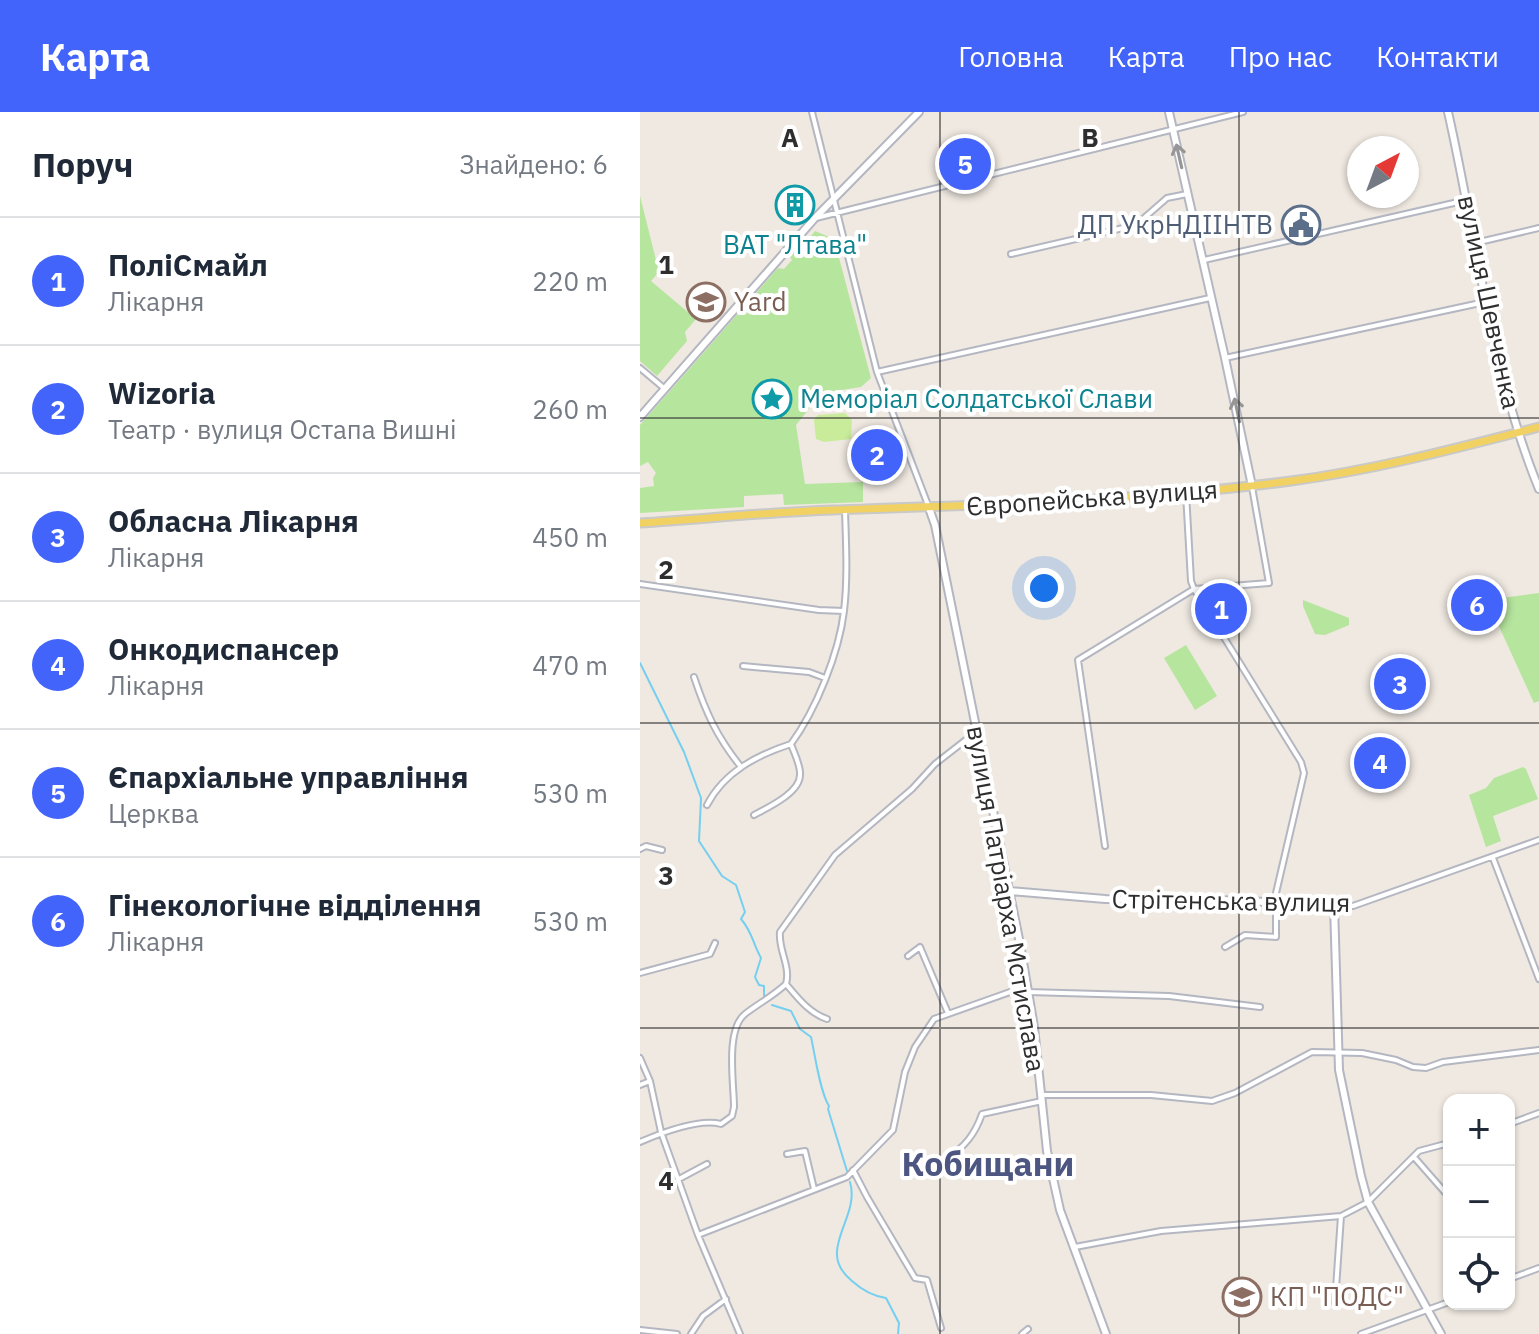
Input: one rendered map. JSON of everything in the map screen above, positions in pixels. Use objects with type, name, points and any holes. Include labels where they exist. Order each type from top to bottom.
[{"type":"main road","points":[[640,417],[814,219],[919,112]]},
{"type":"main road","points":[[1169,112],[1252,486]]},
{"type":"main road","name":"вулиця Шевченка","points":[[1448,112],[1518,433],[1539,489]]},
{"type":"main road","name":"Європейська вулиця","points":[[640,523],[1186,493],[1252,486],[1380,466],[1539,427]]},
{"type":"main road","name":"вулиця Патріарха Мстислава","points":[[929,508],[935,525],[1028,989],[1047,1151],[1060,1210],[1106,1334]]},
{"type":"main road","name":"Стрітенська вулиця","points":[[1009,891],[1105,899],[1334,905]]},
{"type":"main road","points":[[1334,905],[1343,1094],[1368,1202],[1441,1334]]},
{"type":"street","points":[[812,112],[877,372],[929,508]]},
{"type":"street","points":[[814,219],[1243,112]]},
{"type":"street","points":[[1011,254],[1136,225],[1167,198],[1187,194]]},
{"type":"street","points":[[1201,260],[1467,200]]},
{"type":"street","points":[[1475,243],[1539,228]]},
{"type":"street","points":[[877,372],[1210,298]]},
{"type":"street","points":[[1225,358],[1487,302]]},
{"type":"street","points":[[640,368],[665,389]]},
{"type":"street","points":[[1105,846],[1078,660],[1194,589],[1269,583],[1252,486]]},
{"type":"street","points":[[1186,493],[1194,589],[1304,773],[1276,902],[1276,937],[1245,935],[1225,947]]},
{"type":"street","points":[[707,805],[741,767],[762,754],[791,744],[809,714],[841,629],[846,579],[845,510]]},
{"type":"street","points":[[640,584],[844,611]]},
{"type":"street","points":[[743,666],[809,672],[825,678]]},
{"type":"street","points":[[694,677],[705,710],[720,740],[741,767]]},
{"type":"street","points":[[640,1142],[661,1132],[713,1122],[721,1124],[732,1116],[732,1045],[737,1023],[742,1016],[770,1000],[786,984],[788,977],[780,946],[780,932],[832,860],[912,789],[935,764],[976,732]]},
{"type":"street","points":[[754,815],[781,801],[799,782],[801,773],[791,744]]},
{"type":"street","name":"Стрітенська вулиця","points":[[1334,905],[1353,906],[1539,840]]},
{"type":"street","points":[[640,849],[646,846],[662,850]]},
{"type":"street","points":[[1493,858],[1539,979]]},
{"type":"street","points":[[640,973],[710,954],[715,943]]},
{"type":"street","points":[[908,956],[920,947],[948,1013]]},
{"type":"street","points":[[786,984],[803,1004],[827,1019]]},
{"type":"street","points":[[698,1235],[847,1177],[893,1130],[905,1072],[915,1047],[934,1019],[948,1013],[1028,989],[1169,996],[1260,1007]]},
{"type":"street","points":[[947,1158],[963,1147],[979,1126],[982,1114],[1042,1098],[1151,1095],[1212,1101],[1232,1095],[1312,1052],[1380,1055],[1413,1067],[1426,1068],[1443,1062],[1539,1050]]},
{"type":"street","points":[[640,1058],[650,1081],[661,1132],[698,1235],[740,1334]]},
{"type":"street","points":[[640,1085],[650,1081]]},
{"type":"street","points":[[1515,1122],[1539,1113]]},
{"type":"street","points":[[1074,1248],[1161,1231],[1341,1216],[1368,1202],[1419,1151],[1443,1145]]},
{"type":"street","points":[[787,1154],[805,1151],[815,1189]]},
{"type":"street","points":[[1414,1157],[1443,1190]]},
{"type":"street","points":[[679,1179],[707,1164]]},
{"type":"street","points":[[853,1170],[915,1278],[927,1280],[941,1328]]},
{"type":"street","points":[[1335,1303],[1341,1216]]},
{"type":"street","points":[[1515,1277],[1539,1268]]},
{"type":"street","points":[[691,1334],[703,1316],[726,1299]]},
{"type":"street","points":[[1361,1334],[1443,1304]]},
{"type":"street","points":[[1022,1334],[1028,1329]]},
{"type":"street","points":[[640,1330],[677,1334]]},
{"type":"green space","points":[[640,196],[659,272],[651,281],[696,319],[685,332],[687,341],[657,376],[640,361]]},
{"type":"green space","points":[[815,231],[834,239],[871,378],[861,387],[822,393],[796,425],[805,484],[863,482],[863,502],[784,505],[783,494],[744,496],[744,507],[640,513],[640,488],[654,486],[656,473],[648,462],[640,466],[640,425],[778,268],[784,269],[792,260],[789,255],[800,244],[803,246]]},
{"type":"green space","points":[[845,413],[852,420],[851,439],[824,442],[816,439],[814,420],[818,415]]},
{"type":"green space","points":[[1539,593],[1539,701],[1534,703],[1487,600]]},
{"type":"green space","points":[[1303,600],[1349,618],[1349,625],[1325,635],[1315,634]]},
{"type":"green space","points":[[1186,645],[1217,696],[1195,710],[1164,658]]},
{"type":"green space","points":[[1523,767],[1538,799],[1493,816],[1501,841],[1486,847],[1469,795],[1486,788],[1494,778]]},
{"type":"waterway","points":[[640,663],[684,752],[701,798],[699,841],[722,876],[736,885],[745,912],[741,919],[761,958],[755,977],[759,985],[764,986],[764,996]]},
{"type":"waterway","points":[[772,1005],[791,1011],[800,1029],[811,1037],[820,1083],[847,1171]]},
{"type":"waterway","points":[[850,1182],[850,1209],[837,1258],[841,1269],[863,1290],[886,1298],[899,1323],[898,1334]]},
{"type":"place","name":"Єпархіальне управління","points":[[965,164]]},
{"type":"place","name":"ВАТ \"Лтава\"","points":[[795,205]]},
{"type":"place","name":"ДП УкрНДІІНТВ","points":[[1301,225]]},
{"type":"place","name":"Yard","points":[[706,302]]},
{"type":"place","name":"Меморіал Солдатської Слави","points":[[772,399]]},
{"type":"place","name":"Wizoria","points":[[877,455]]},
{"type":"place","name":"Гінекологічне відділення","points":[[1477,605]]},
{"type":"place","name":"ПоліСмайл","points":[[1221,609]]},
{"type":"place","name":"Обласна Лікарня","points":[[1400,684]]},
{"type":"place","name":"Онкодиспансер","points":[[1380,763]]},
{"type":"place","name":"КП \"ПОДС\"","points":[[1242,1297]]},
{"type":"district","name":"Кобищани","points":[[988,1164]]}]
